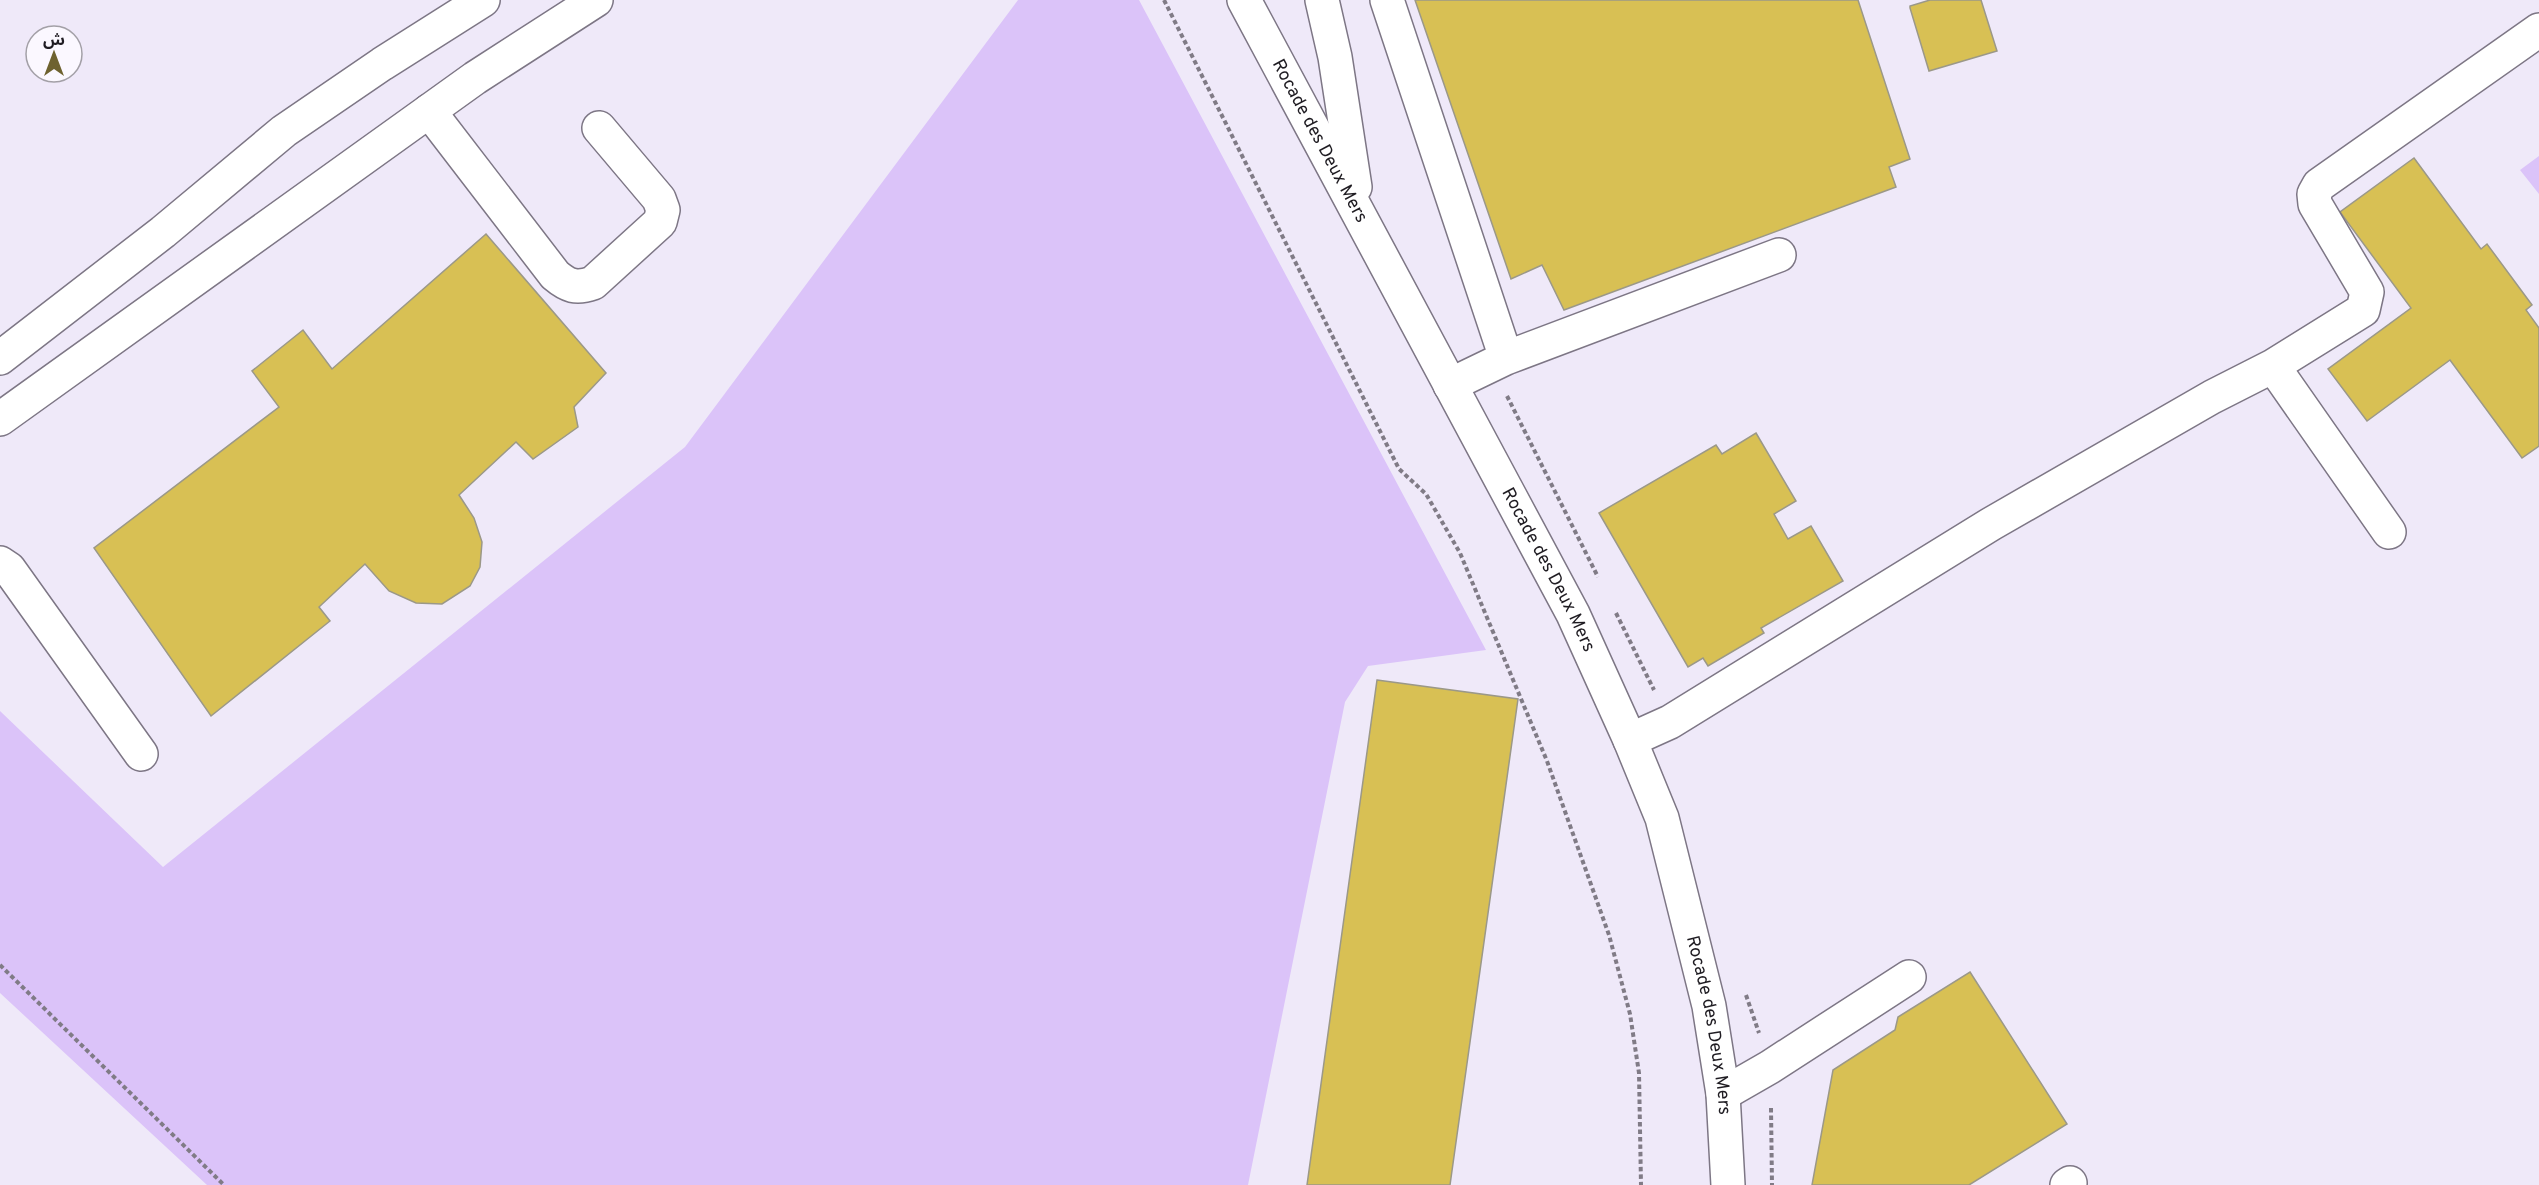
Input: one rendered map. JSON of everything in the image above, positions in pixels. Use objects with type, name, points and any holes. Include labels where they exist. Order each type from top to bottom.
[{"type":"main road","points":[[0,358],[163,232],[284,131],[382,64],[483,0]]},
{"type":"main road","points":[[0,419],[475,78],[596,0]]},
{"type":"main road","points":[[1322,0],[1335,57],[1358,210]]},
{"type":"main road","points":[[1387,0],[1506,358]]},
{"type":"main road","name":"Rocade des Deux Mers","points":[[1244,3],[1358,210],[1573,614],[1630,740],[1662,818],[1709,1006],[1723,1094],[1728,1185]]},
{"type":"main road","points":[[1630,740],[1670,722],[2001,518],[2273,366],[2363,310],[2367,292],[2315,204],[2314,194],[2319,185],[2539,30]]},
{"type":"main road","points":[[429,111],[555,275],[567,285],[580,288],[593,283],[660,222],[663,210],[659,199],[599,128]]},
{"type":"main road","points":[[1450,385],[1506,358],[1779,255]]},
{"type":"main road","points":[[2273,366],[2389,532]]},
{"type":"main road","points":[[0,563],[9,569],[141,754]]},
{"type":"main road","points":[[1723,1094],[1770,1067],[1909,976]]},
{"type":"path","points":[[1164,0],[1399,469],[1426,494],[1460,553],[1547,761],[1609,935],[1630,1014],[1639,1073],[1641,1185]]},
{"type":"path","points":[[0,965],[224,1185]]},
{"type":"shaded area","points":[[1018,0],[1139,0],[1486,650],[1368,666],[1345,702],[1248,1185],[207,1185],[0,993],[0,711],[163,867],[685,447]]},
{"type":"shaded area","points":[[2539,156],[2539,194],[2520,170]]},
{"type":"building","points":[[1415,0],[1858,0],[1910,159],[1889,167],[1896,187],[1564,310],[1542,265],[1511,279]]},
{"type":"building","points":[[1930,0],[1981,0],[1997,51],[1929,71],[1910,6]]},
{"type":"building","points":[[2414,158],[2481,249],[2487,244],[2532,305],[2526,310],[2539,328],[2539,446],[2522,458],[2450,360],[2367,421],[2328,369],[2411,308],[2340,212]]},
{"type":"building","points":[[486,234],[606,373],[574,407],[578,427],[533,459],[516,442],[459,495],[474,518],[482,542],[480,567],[470,586],[442,604],[416,603],[389,591],[365,564],[319,607],[330,621],[211,716],[94,548],[279,407],[252,371],[303,330],[332,369]]},
{"type":"building","points":[[1756,433],[1796,501],[1774,514],[1788,539],[1811,526],[1843,581],[1761,628],[1764,633],[1708,666],[1703,658],[1688,667],[1599,513],[1716,445],[1722,454]]},
{"type":"building","points":[[1377,680],[1518,699],[1450,1185],[1307,1185]]},
{"type":"building","points":[[1970,972],[2067,1124],[1969,1185],[1812,1185],[1833,1070],[1895,1030],[1898,1017]]}]
